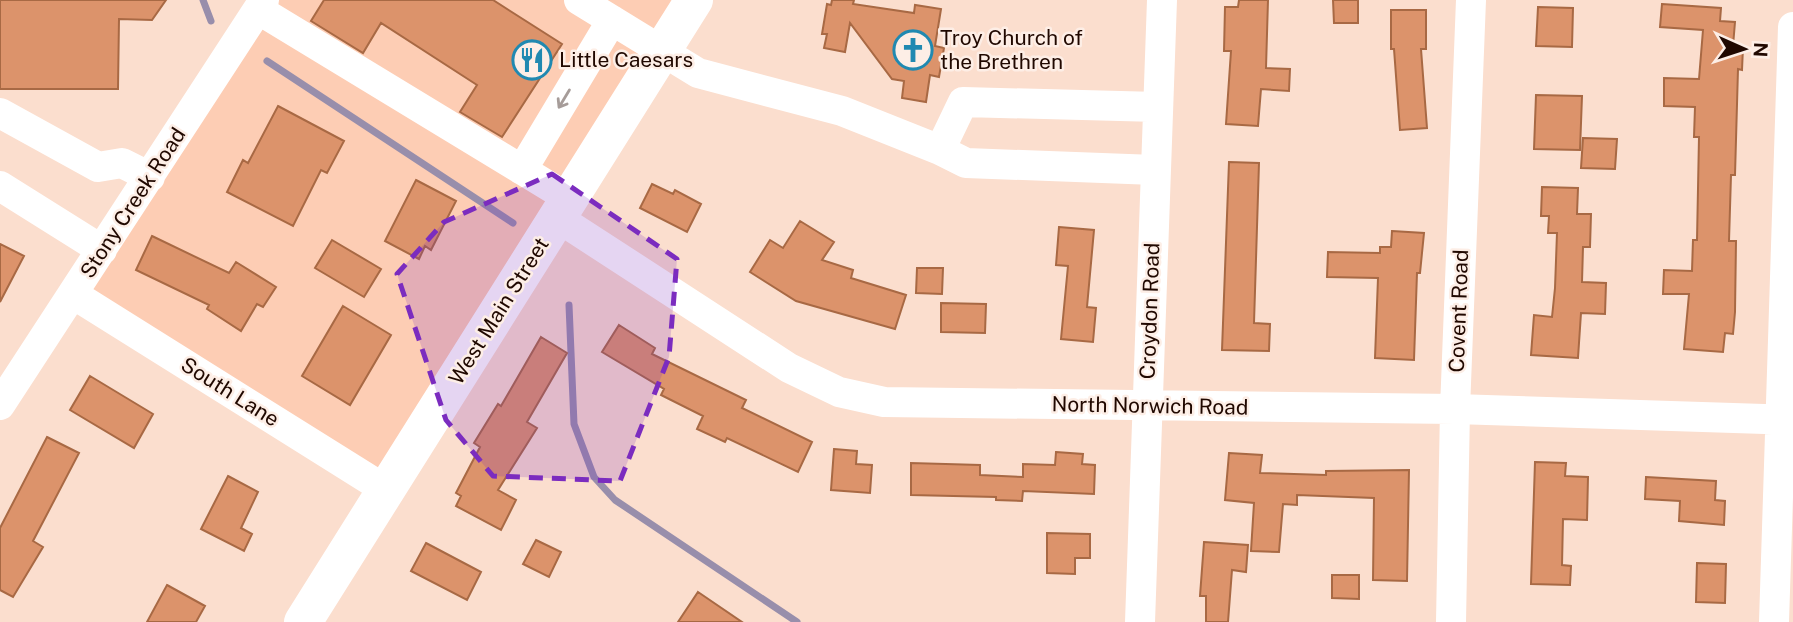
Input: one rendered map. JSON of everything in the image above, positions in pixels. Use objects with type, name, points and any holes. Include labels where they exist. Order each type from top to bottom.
[{"type":"main road","name":"West Main Street","points":[[303,622],[694,0]]},
{"type":"street","points":[[579,0],[698,72],[842,111],[966,163],[1155,170]]},
{"type":"street","name":"Croydon Road","points":[[1140,622],[1162,0]]},
{"type":"street","name":"Covent Road","points":[[1451,622],[1455,409],[1471,0]]},
{"type":"street","name":"North Norwich Road","points":[[261,5],[522,170],[564,208],[789,368],[839,392],[884,402],[1455,409],[1786,419]]},
{"type":"street","name":"Stony Creek Road","points":[[0,405],[261,5]]},
{"type":"street","points":[[522,170],[612,20]]},
{"type":"street","points":[[1774,622],[1786,419],[1793,27]]},
{"type":"street","points":[[940,150],[963,102],[1158,107]]},
{"type":"street","points":[[0,113],[98,167],[122,163],[150,177]]},
{"type":"street","points":[[0,186],[102,250]]},
{"type":"street","name":"South Lane","points":[[73,293],[386,490]]},
{"type":"highlighted area","points":[[552,174],[677,259],[669,357],[620,481],[493,476],[446,420],[397,274],[444,222]]},
{"type":"shaded area","points":[[264,0],[694,0],[386,490],[73,294]]},
{"type":"building","points":[[0,0],[166,0],[152,20],[119,19],[118,89],[0,89]]},
{"type":"building","points":[[324,0],[493,0],[562,44],[502,137],[460,112],[477,85],[381,23],[363,53],[311,21]]},
{"type":"building","name":"Troy Church of the Brethren","points":[[832,0],[854,0],[853,4],[914,13],[915,5],[941,9],[935,46],[944,48],[939,77],[930,75],[926,102],[902,98],[904,81],[892,79],[850,23],[845,52],[824,48],[827,34],[822,34],[827,4],[831,5]]},
{"type":"building","points":[[1239,0],[1268,0],[1266,68],[1290,69],[1289,91],[1261,89],[1258,126],[1226,124],[1231,51],[1224,51],[1225,7],[1238,7]]},
{"type":"building","points":[[1333,0],[1358,0],[1358,23],[1334,23]]},
{"type":"building","points":[[1662,4],[1721,8],[1720,21],[1735,22],[1733,46],[1743,47],[1742,70],[1738,69],[1735,175],[1731,175],[1729,241],[1736,241],[1735,312],[1733,334],[1725,333],[1723,352],[1684,349],[1689,294],[1663,294],[1664,270],[1692,271],[1693,240],[1697,240],[1699,137],[1694,137],[1695,107],[1664,106],[1664,78],[1699,79],[1703,30],[1660,27]]},
{"type":"building","points":[[1538,7],[1573,8],[1572,47],[1536,46]]},
{"type":"building","points":[[1391,10],[1426,10],[1426,49],[1421,49],[1427,128],[1400,130],[1394,49],[1391,49]]},
{"type":"building","points":[[1536,95],[1582,96],[1580,150],[1534,149]]},
{"type":"building","points":[[278,106],[344,141],[327,173],[321,170],[293,226],[227,192],[243,160],[248,163]]},
{"type":"building","points":[[1583,138],[1617,139],[1615,169],[1581,168]]},
{"type":"building","points":[[1229,162],[1259,163],[1254,323],[1270,324],[1269,351],[1222,350]]},
{"type":"building","points":[[416,180],[456,201],[431,250],[425,246],[419,259],[385,241]]},
{"type":"building","points":[[652,184],[673,194],[675,190],[701,204],[687,232],[640,208]]},
{"type":"building","points":[[1542,187],[1578,188],[1577,214],[1591,214],[1590,247],[1583,247],[1582,282],[1606,283],[1605,314],[1581,313],[1578,358],[1531,355],[1534,315],[1552,317],[1555,288],[1557,233],[1548,233],[1549,216],[1541,216]]},
{"type":"building","points":[[800,221],[834,242],[822,260],[853,270],[851,278],[906,295],[895,329],[796,301],[750,272],[770,240],[783,248]]},
{"type":"building","points":[[1059,227],[1094,230],[1087,307],[1096,308],[1093,342],[1061,339],[1068,266],[1056,265]]},
{"type":"building","points":[[1392,231],[1424,233],[1420,273],[1417,273],[1414,360],[1375,358],[1378,278],[1327,277],[1328,252],[1380,253],[1380,247],[1391,247]]},
{"type":"building","points":[[152,236],[229,273],[236,262],[276,287],[263,307],[257,304],[241,331],[207,309],[209,305],[136,270]]},
{"type":"building","points":[[332,240],[381,269],[364,297],[315,268]]},
{"type":"building","points":[[0,244],[24,256],[0,302]]},
{"type":"building","points":[[917,268],[943,268],[942,294],[916,293]]},
{"type":"building","points":[[941,303],[986,304],[985,333],[941,332]]},
{"type":"building","points":[[343,306],[391,335],[350,405],[302,376]]},
{"type":"building","points":[[619,325],[655,348],[652,354],[746,400],[742,408],[812,442],[798,472],[727,438],[725,442],[697,429],[703,416],[661,395],[664,389],[602,352]]},
{"type":"building","points":[[541,337],[567,353],[527,422],[537,428],[498,490],[516,500],[501,530],[456,506],[461,496],[456,493],[480,447],[474,443],[498,404],[501,406]]},
{"type":"building","points":[[90,376],[153,414],[134,448],[70,410]]},
{"type":"building","points":[[47,437],[79,453],[33,541],[43,547],[13,597],[0,590],[0,528]]},
{"type":"building","points":[[834,449],[857,451],[856,464],[872,465],[870,493],[831,490]]},
{"type":"building","points":[[1056,452],[1083,454],[1082,464],[1095,465],[1094,494],[1023,491],[1022,501],[996,500],[996,497],[911,495],[911,463],[980,465],[980,475],[1023,477],[1023,464],[1055,465]]},
{"type":"building","points":[[1229,453],[1262,455],[1260,473],[1326,475],[1326,471],[1409,470],[1407,581],[1373,580],[1374,498],[1297,495],[1297,505],[1283,504],[1279,552],[1251,551],[1254,503],[1225,500]]},
{"type":"building","points":[[1535,462],[1566,463],[1565,476],[1588,477],[1587,520],[1563,519],[1562,565],[1571,566],[1570,585],[1531,584]]},
{"type":"building","points":[[228,476],[258,492],[241,528],[252,534],[244,551],[201,529]]},
{"type":"building","points":[[1646,477],[1716,481],[1715,500],[1725,501],[1724,525],[1679,521],[1680,501],[1645,499]]},
{"type":"building","points":[[1047,533],[1090,534],[1090,558],[1075,558],[1075,574],[1047,573]]},
{"type":"building","points":[[536,540],[561,552],[549,577],[523,564]]},
{"type":"building","points":[[1204,542],[1248,545],[1246,572],[1232,570],[1228,622],[1206,622],[1206,596],[1200,596]]},
{"type":"building","points":[[426,543],[481,572],[467,600],[411,571]]},
{"type":"building","points":[[1697,563],[1726,564],[1725,603],[1696,602]]},
{"type":"building","points":[[1332,575],[1359,575],[1359,599],[1332,598]]},
{"type":"building","points":[[167,585],[205,606],[196,622],[147,622]]},
{"type":"building","points":[[698,592],[742,622],[678,622]]},
{"type":"waterway","points":[[203,0],[211,21]]},
{"type":"waterway","points":[[267,61],[513,223]]},
{"type":"waterway","points":[[569,305],[574,424],[594,477],[615,500],[797,622]]},
{"type":"place","name":"Troy Church of the Brethren","points":[[913,50]]},
{"type":"place","name":"Little Caesars","points":[[532,60]]}]
